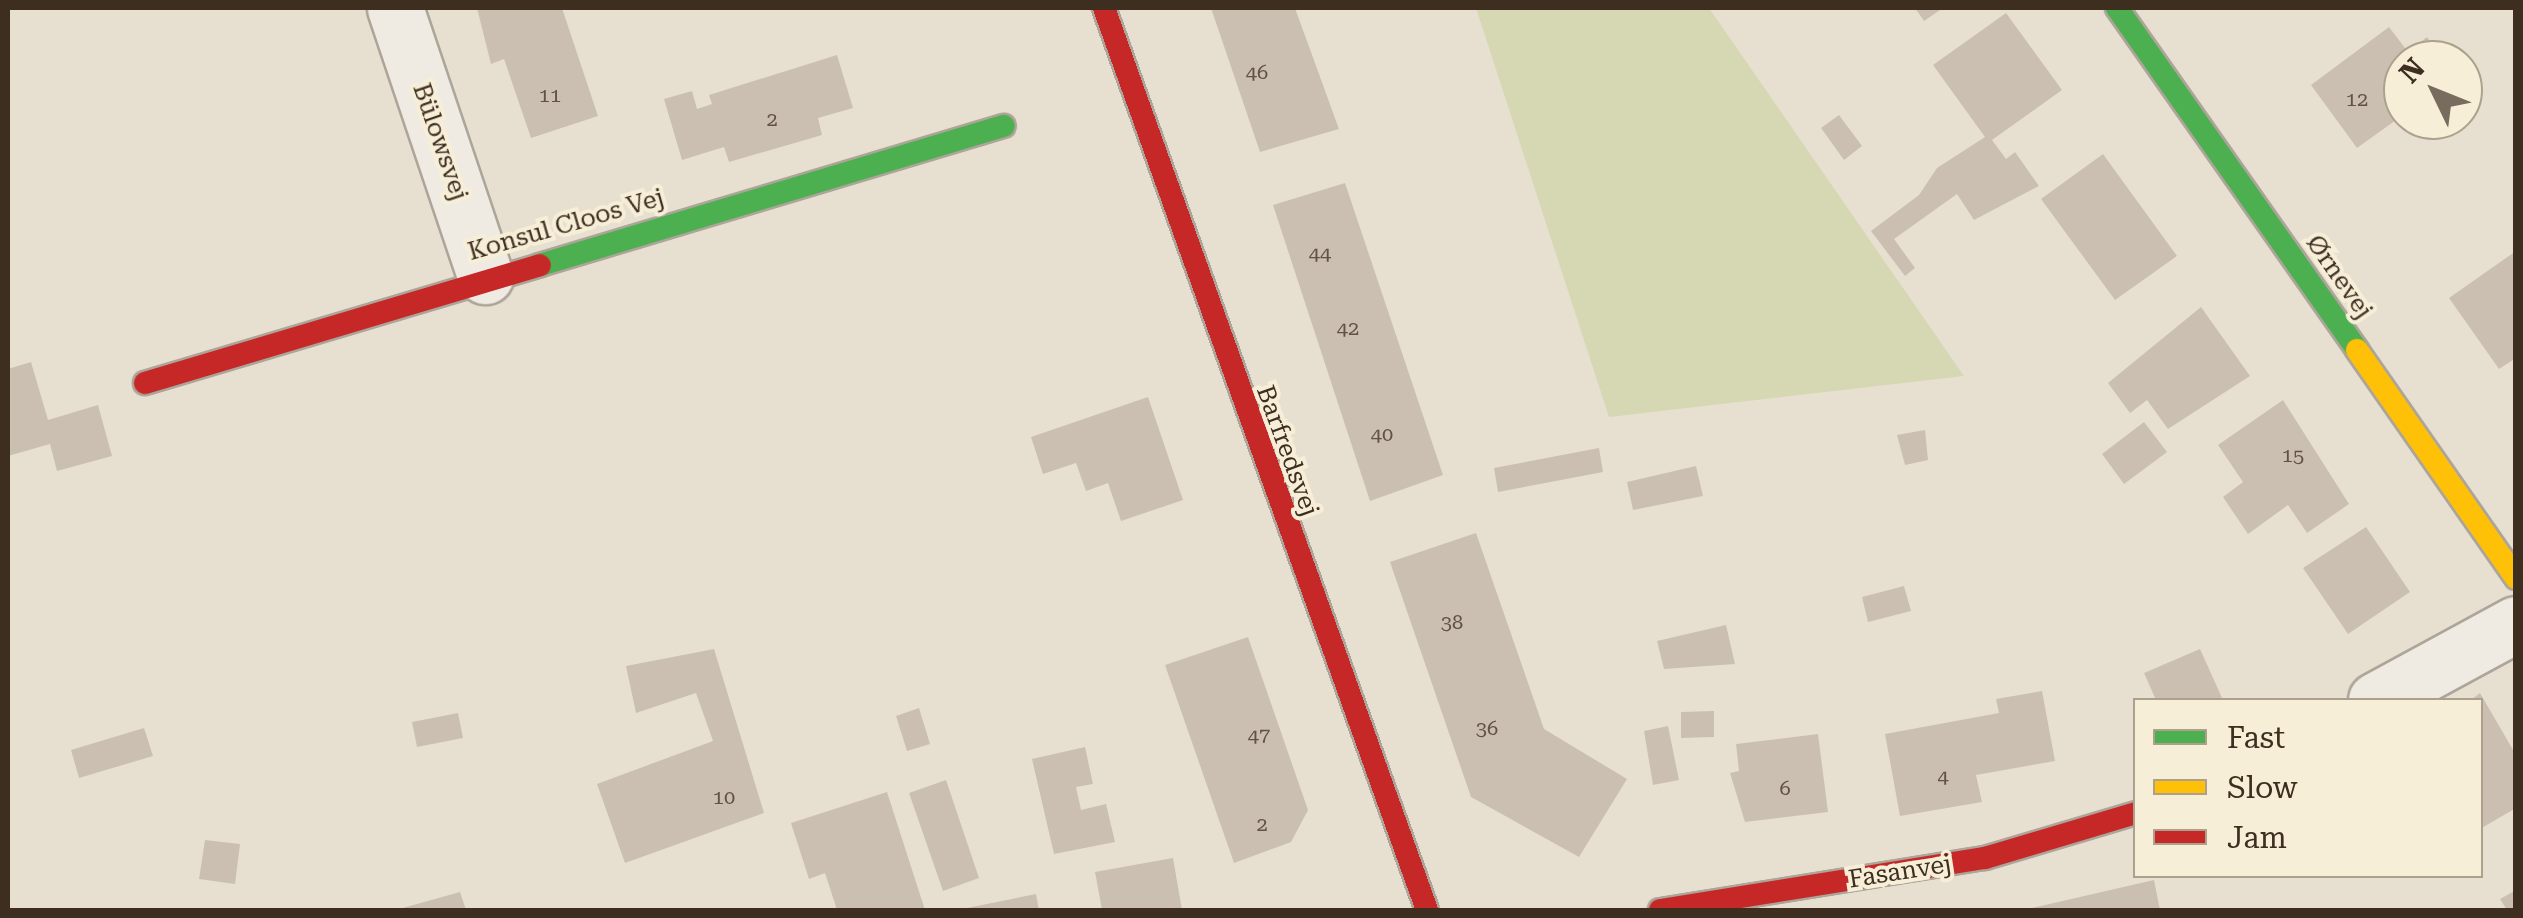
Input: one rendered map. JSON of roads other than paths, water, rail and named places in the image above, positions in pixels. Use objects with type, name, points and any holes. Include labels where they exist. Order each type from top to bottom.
[{"type":"street","name":"Bülowsvej","points":[[395,8],[485,276]]},
{"type":"street","name":"Barfredsvej","points":[[1104,8],[1427,910]]},
{"type":"street","name":"Ørnevej","points":[[2117,8],[2516,578]]},
{"type":"street","name":"Konsul Cloos Vej","points":[[145,383],[485,276],[1004,126]]},
{"type":"street","points":[[2380,698],[2516,624]]},
{"type":"street","name":"Fasanvej","points":[[1660,910],[1984,858],[2133,814]]}]
